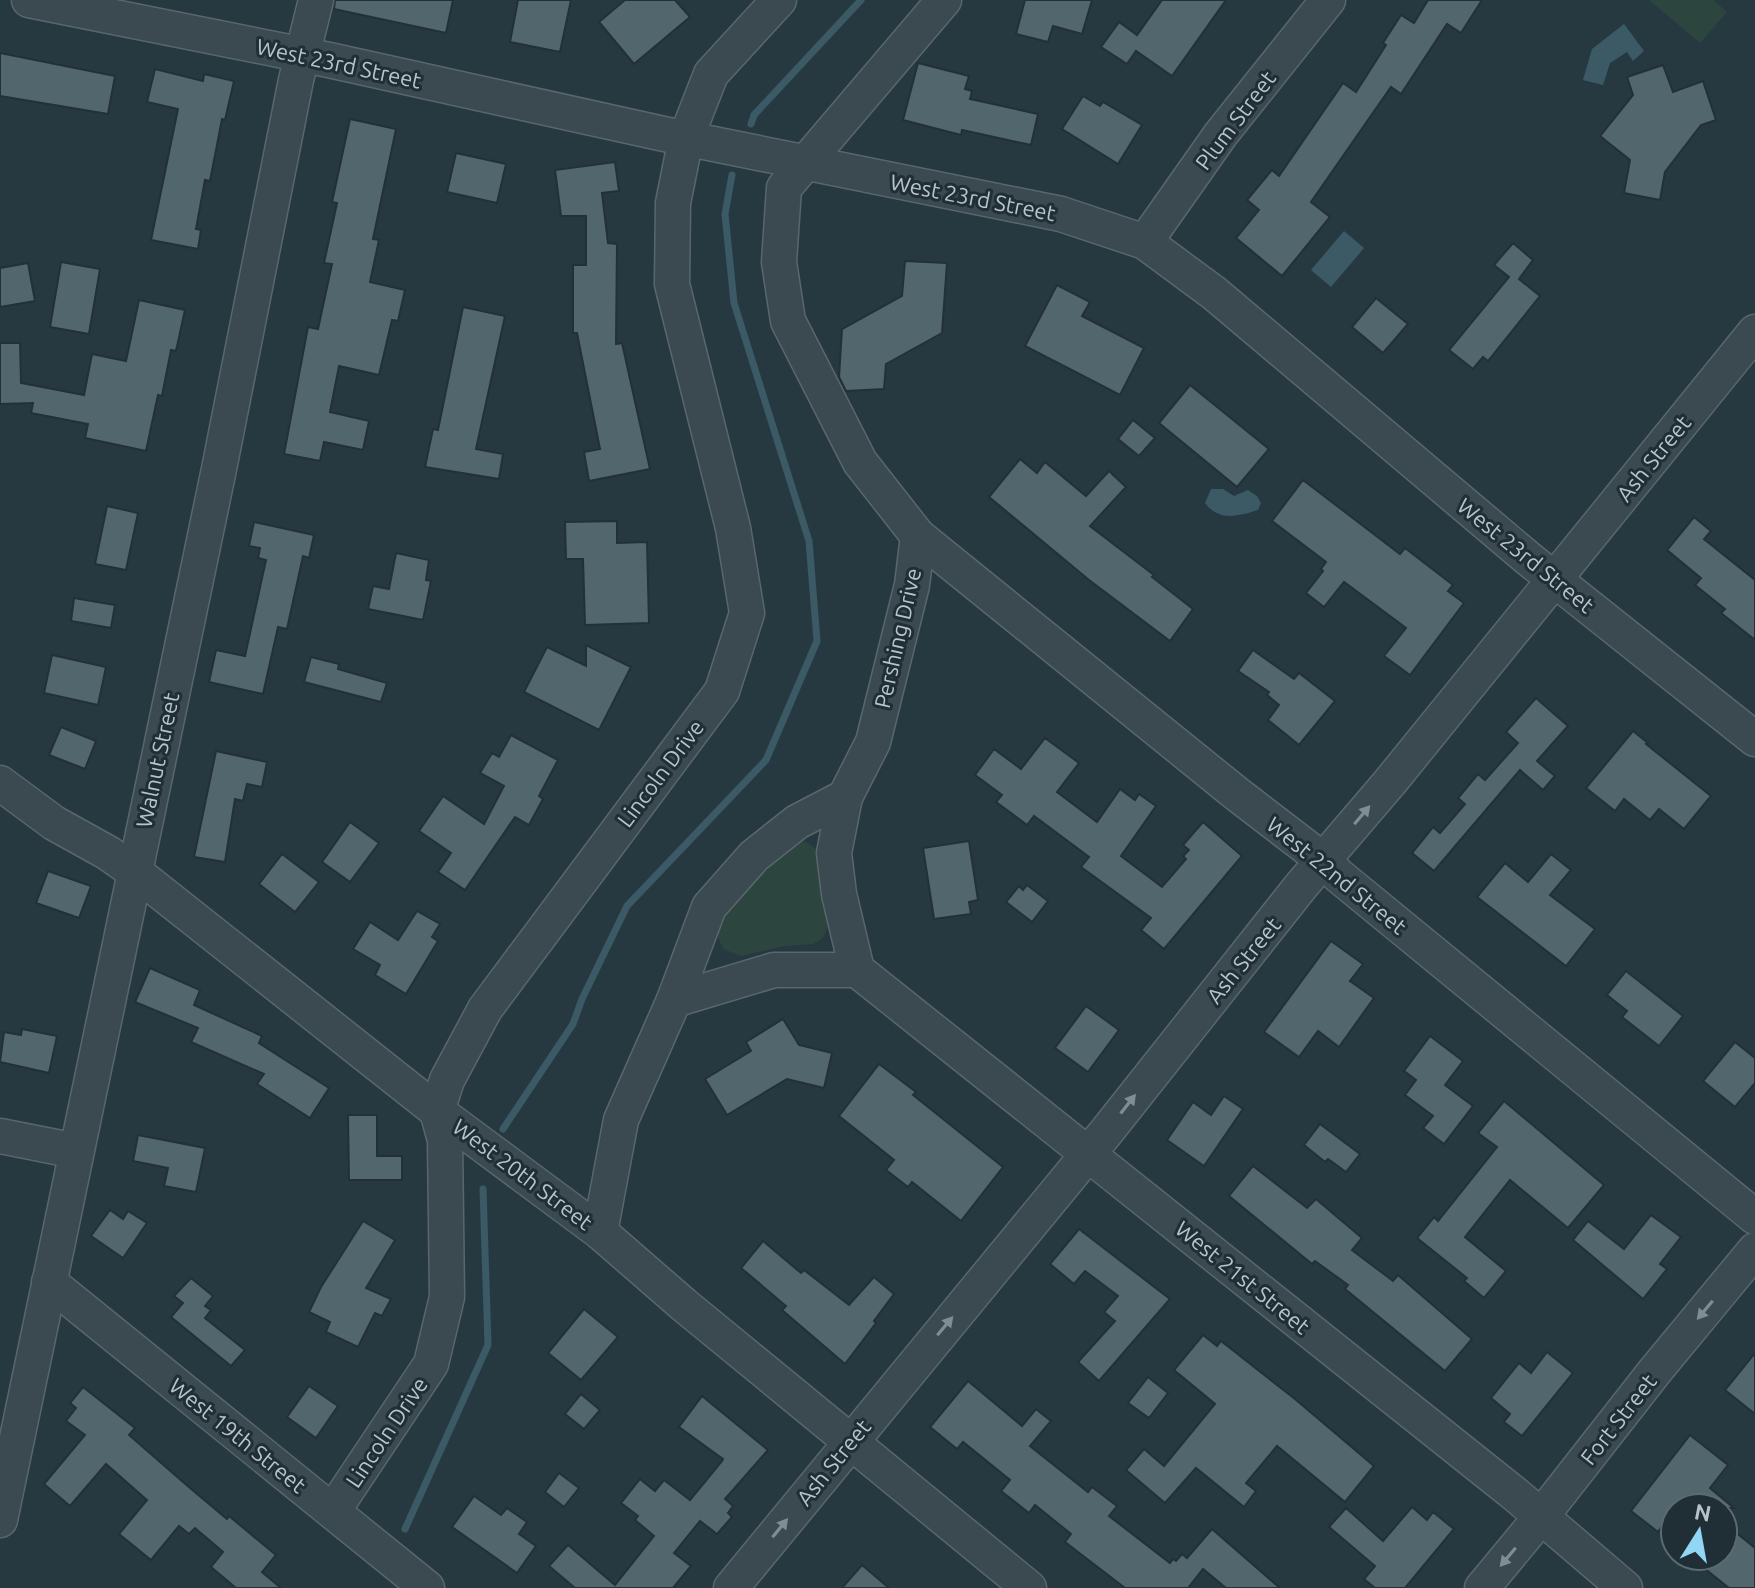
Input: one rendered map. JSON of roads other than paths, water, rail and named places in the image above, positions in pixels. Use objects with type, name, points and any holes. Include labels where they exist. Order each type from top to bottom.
[{"type":"street","name":"West 23rd Street","points":[[29,0],[1061,214],[1145,242],[1214,293],[1554,579],[1755,739]]},
{"type":"street","name":"Walnut Street","points":[[0,1520],[316,0]]},
{"type":"street","name":"Lincoln Drive","points":[[333,1511],[431,1364],[447,1297],[445,1140],[437,1111],[447,1080],[485,1009],[722,691],[747,613],[733,528],[721,491],[672,284],[673,203],[686,138],[711,74],[779,0]]},
{"type":"street","name":"Pershing Drive","points":[[845,797],[873,742],[912,585],[918,536],[860,462],[788,321],[779,262],[784,188],[944,0]]},
{"type":"street","name":"Plum Street","points":[[1145,242],[1221,134],[1328,0]]},
{"type":"street","name":"Ash Street","points":[[731,1588],[1755,332]]},
{"type":"street","name":"West 22nd Street","points":[[918,536],[1323,860],[1755,1217]]},
{"type":"street","name":"West 20th Street","points":[[0,783],[54,823],[135,872],[437,1111],[600,1232],[684,1305],[1029,1588]]},
{"type":"street","points":[[674,1000],[774,970],[857,970],[839,894],[834,853],[845,797]]},
{"type":"street","points":[[600,1232],[621,1120],[674,1000],[709,907],[754,856],[797,822],[845,797]]},
{"type":"street","name":"West 21st Street","points":[[857,970],[1516,1495],[1625,1588]]},
{"type":"street","points":[[0,1136],[76,1151]]},
{"type":"street","name":"Fort Street","points":[[1482,1588],[1755,1250]]},
{"type":"street","name":"West 19th Street","points":[[49,1282],[427,1588]]},
{"type":"water","points":[[1624,24],[1644,51],[1633,61],[1627,52],[1610,63],[1603,85],[1583,80],[1592,49]]},
{"type":"water","points":[[1344,231],[1364,248],[1331,287],[1311,270]]},
{"type":"water","points":[[1211,489],[1223,489],[1234,496],[1248,490],[1261,503],[1258,510],[1223,515],[1205,503]]},
{"type":"waterway","points":[[751,124],[754,115],[861,0]]},
{"type":"waterway","points":[[503,1129],[573,1024],[627,906],[766,760],[817,641],[809,541],[734,303],[725,214],[732,175]]},
{"type":"waterway","points":[[405,1529],[488,1345],[483,1189]]}]
